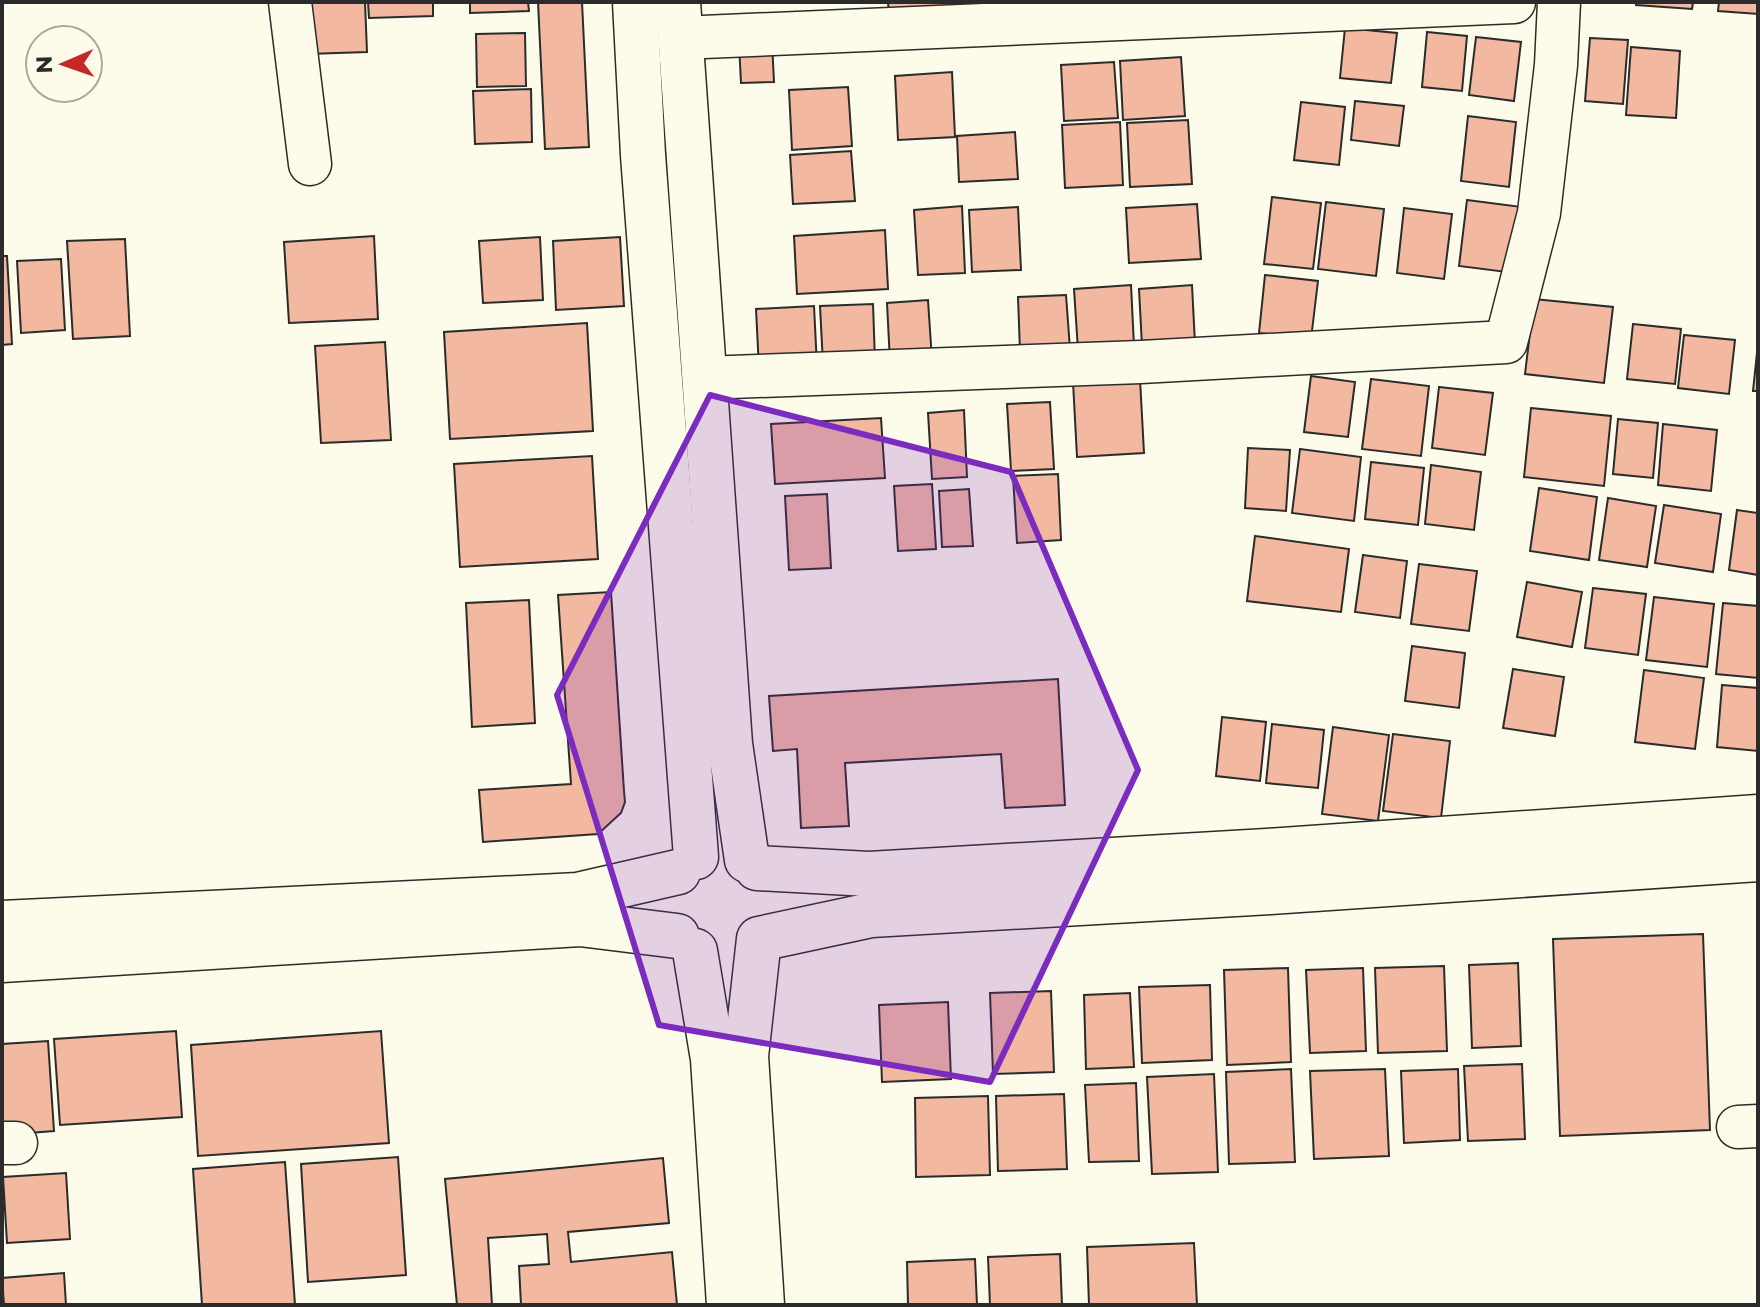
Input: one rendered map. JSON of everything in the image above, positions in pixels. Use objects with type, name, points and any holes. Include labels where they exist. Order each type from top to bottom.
[{"type":"street","points":[[290,2],[310,164]]},
{"type":"street","points":[[635,2],[687,865],[669,888],[666,902],[668,920],[686,944],[713,1059],[729,1305]]},
{"type":"street","points":[[2,960],[580,924],[686,944],[712,957],[727,957],[744,951],[759,939],[769,922],[772,904],[767,883],[752,864],[730,744],[679,20],[1514,2]]},
{"type":"street","points":[[704,378],[1141,362],[1506,342],[1539,213],[1556,65],[1559,2]]},
{"type":"street","points":[[2,923],[578,895],[687,865],[714,852],[730,853],[752,864],[869,874],[1283,850],[1758,817]]},
{"type":"street","points":[[759,939],[871,915],[1758,859]]},
{"type":"street","points":[[759,939],[746,1056],[762,1305]]},
{"type":"highlighted area","points":[[710,395],[1011,472],[1138,770],[990,1082],[659,1025],[557,695]]},
{"type":"building","points":[[306,2],[365,2],[367,52],[308,54]]},
{"type":"building","points":[[368,2],[433,2],[433,16],[369,18]]},
{"type":"building","points":[[470,2],[528,2],[529,11],[470,13]]},
{"type":"building","points":[[538,2],[582,2],[589,147],[545,149]]},
{"type":"building","points":[[888,2],[949,2],[950,24],[890,27]]},
{"type":"building","points":[[1636,2],[1693,2],[1692,9],[1636,5]]},
{"type":"building","points":[[1719,2],[1758,2],[1758,14],[1718,11]]},
{"type":"building","points":[[1345,28],[1397,33],[1391,83],[1340,78]]},
{"type":"building","points":[[1427,32],[1467,36],[1462,91],[1422,87]]},
{"type":"building","points":[[525,33],[526,86],[477,87],[476,34]]},
{"type":"building","points":[[1476,37],[1521,42],[1514,101],[1469,95]]},
{"type":"building","points":[[1590,38],[1628,40],[1623,104],[1585,101]]},
{"type":"building","points":[[772,42],[774,82],[741,83],[739,44]]},
{"type":"building","points":[[1631,47],[1680,51],[1676,118],[1626,115]]},
{"type":"building","points":[[1181,57],[1185,116],[1123,120],[1120,61]]},
{"type":"building","points":[[1114,62],[1118,118],[1064,121],[1061,65]]},
{"type":"building","points":[[952,72],[955,137],[898,140],[895,76]]},
{"type":"building","points":[[848,87],[852,146],[792,150],[789,90]]},
{"type":"building","points":[[531,89],[532,142],[475,144],[473,91]]},
{"type":"building","points":[[1355,101],[1404,106],[1399,146],[1351,140]]},
{"type":"building","points":[[1301,102],[1345,107],[1339,165],[1294,160]]},
{"type":"building","points":[[1468,116],[1516,122],[1509,187],[1461,181]]},
{"type":"building","points":[[1188,120],[1192,184],[1130,187],[1127,123]]},
{"type":"building","points":[[1120,122],[1123,185],[1065,188],[1062,125]]},
{"type":"building","points":[[1015,132],[1018,179],[959,182],[957,136]]},
{"type":"building","points":[[851,151],[855,201],[793,204],[790,155]]},
{"type":"building","points":[[1272,197],[1321,203],[1313,269],[1264,264]]},
{"type":"building","points":[[1467,200],[1522,207],[1514,273],[1459,266]]},
{"type":"building","points":[[1326,202],[1384,209],[1376,276],[1318,269]]},
{"type":"building","points":[[1197,204],[1201,259],[1129,263],[1126,208]]},
{"type":"building","points":[[962,206],[965,273],[918,275],[914,210]]},
{"type":"building","points":[[1018,207],[1021,270],[972,272],[969,210]]},
{"type":"building","points":[[1404,208],[1452,214],[1444,279],[1397,273]]},
{"type":"building","points":[[885,230],[888,289],[797,294],[794,236]]},
{"type":"building","points":[[374,236],[378,319],[289,323],[284,242]]},
{"type":"building","points":[[540,237],[543,300],[483,303],[479,241]]},
{"type":"building","points":[[620,237],[624,306],[556,310],[553,241]]},
{"type":"building","points":[[125,239],[130,336],[73,339],[67,241]]},
{"type":"building","points":[[2,256],[7,256],[12,344],[2,345]]},
{"type":"building","points":[[61,259],[65,330],[21,333],[17,261]]},
{"type":"building","points":[[1265,275],[1318,281],[1311,339],[1259,333]]},
{"type":"building","points":[[1131,285],[1134,346],[1078,350],[1074,289]]},
{"type":"building","points":[[1192,285],[1195,344],[1142,346],[1139,289]]},
{"type":"building","points":[[1066,295],[1070,349],[1020,351],[1018,297]]},
{"type":"building","points":[[1534,299],[1613,307],[1604,383],[1525,374]]},
{"type":"building","points":[[928,300],[932,360],[890,362],[887,303]]},
{"type":"building","points":[[873,304],[875,361],[823,364],[820,306]]},
{"type":"building","points":[[814,306],[817,366],[759,369],[756,309]]},
{"type":"building","points":[[587,323],[593,431],[450,439],[444,332]]},
{"type":"building","points":[[1633,324],[1681,329],[1675,384],[1627,379]]},
{"type":"building","points":[[1684,335],[1735,340],[1729,394],[1678,388]]},
{"type":"building","points":[[385,342],[391,440],[321,443],[315,346]]},
{"type":"building","points":[[1758,343],[1758,391],[1753,391]]},
{"type":"building","points":[[1311,376],[1355,382],[1348,437],[1304,432]]},
{"type":"building","points":[[1140,379],[1144,453],[1077,457],[1073,382]]},
{"type":"building","points":[[1371,379],[1429,386],[1421,456],[1362,449]]},
{"type":"building","points":[[1439,387],[1493,393],[1485,455],[1432,448]]},
{"type":"building","points":[[1050,402],[1054,469],[1011,471],[1007,404]]},
{"type":"building","points":[[1531,408],[1611,416],[1604,486],[1524,477]]},
{"type":"building","points":[[964,410],[967,477],[932,479],[928,413]]},
{"type":"building","points":[[881,418],[885,478],[775,484],[771,424]]},
{"type":"building","points":[[1618,419],[1658,423],[1653,478],[1613,474]]},
{"type":"building","points":[[1663,424],[1717,430],[1711,491],[1658,485]]},
{"type":"building","points":[[1248,448],[1290,450],[1286,511],[1245,508]]},
{"type":"building","points":[[1300,449],[1361,457],[1354,521],[1292,513]]},
{"type":"building","points":[[592,456],[598,559],[460,567],[454,464]]},
{"type":"building","points":[[1371,462],[1424,468],[1418,525],[1365,519]]},
{"type":"building","points":[[1431,465],[1481,472],[1474,530],[1425,524]]},
{"type":"building","points":[[1058,474],[1061,540],[1017,543],[1013,476]]},
{"type":"building","points":[[932,484],[936,549],[898,551],[894,486]]},
{"type":"building","points":[[1539,488],[1597,497],[1589,560],[1530,551]]},
{"type":"building","points":[[969,489],[973,546],[942,547],[939,491]]},
{"type":"building","points":[[827,494],[831,568],[789,570],[785,496]]},
{"type":"building","points":[[1608,498],[1656,506],[1647,567],[1599,560]]},
{"type":"building","points":[[1664,505],[1721,514],[1713,572],[1655,563]]},
{"type":"building","points":[[1737,510],[1758,513],[1758,575],[1729,570]]},
{"type":"building","points":[[1255,536],[1349,549],[1341,612],[1247,601]]},
{"type":"building","points":[[1363,555],[1407,561],[1400,618],[1355,612]]},
{"type":"building","points":[[1419,564],[1477,571],[1469,631],[1411,624]]},
{"type":"building","points":[[1527,582],[1582,592],[1572,647],[1517,637]]},
{"type":"building","points":[[1593,588],[1646,594],[1638,655],[1585,648]]},
{"type":"building","points":[[611,592],[625,802],[621,813],[598,834],[483,842],[479,790],[571,784],[558,595]]},
{"type":"building","points":[[1654,597],[1714,604],[1707,667],[1646,660]]},
{"type":"building","points":[[529,600],[535,723],[472,727],[466,603]]},
{"type":"building","points":[[1723,603],[1758,606],[1758,678],[1716,674]]},
{"type":"building","points":[[1412,646],[1465,653],[1459,708],[1405,701]]},
{"type":"building","points":[[1513,669],[1564,677],[1555,736],[1503,728]]},
{"type":"building","points":[[1644,670],[1704,678],[1695,749],[1635,742]]},
{"type":"building","points":[[1058,679],[1065,805],[1005,808],[1001,754],[845,763],[849,826],[801,828],[797,749],[773,751],[769,696]]},
{"type":"building","points":[[1722,685],[1758,688],[1758,751],[1717,747]]},
{"type":"building","points":[[1222,717],[1266,722],[1260,781],[1216,776]]},
{"type":"building","points":[[1272,724],[1324,730],[1318,788],[1266,783]]},
{"type":"building","points":[[1333,727],[1389,735],[1378,821],[1322,814]]},
{"type":"building","points":[[1393,734],[1450,741],[1441,818],[1383,811]]},
{"type":"building","points":[[1703,934],[1710,1130],[1560,1136],[1553,939]]},
{"type":"building","points":[[1518,963],[1521,1046],[1472,1048],[1469,965]]},
{"type":"building","points":[[1444,966],[1447,1051],[1378,1053],[1375,968]]},
{"type":"building","points":[[1288,968],[1291,1062],[1227,1065],[1224,970]]},
{"type":"building","points":[[1363,968],[1366,1051],[1310,1053],[1306,970]]},
{"type":"building","points":[[1210,985],[1212,1060],[1142,1063],[1139,987]]},
{"type":"building","points":[[1051,991],[1054,1072],[993,1074],[990,993]]},
{"type":"building","points":[[1130,993],[1134,1067],[1086,1069],[1084,995]]},
{"type":"building","points":[[948,1002],[951,1079],[882,1082],[879,1005]]},
{"type":"building","points":[[176,1031],[182,1117],[60,1125],[54,1039]]},
{"type":"building","points":[[381,1031],[389,1143],[198,1156],[191,1045]]},
{"type":"building","points":[[48,1041],[54,1131],[2,1135],[2,1044]]},
{"type":"building","points":[[1522,1064],[1525,1139],[1468,1141],[1464,1066]]},
{"type":"building","points":[[1291,1069],[1295,1162],[1229,1164],[1226,1072]]},
{"type":"building","points":[[1385,1069],[1389,1156],[1314,1159],[1310,1071]]},
{"type":"building","points":[[1458,1069],[1460,1140],[1404,1143],[1401,1071]]},
{"type":"building","points":[[1214,1074],[1218,1172],[1152,1174],[1147,1077]]},
{"type":"building","points":[[1136,1083],[1139,1161],[1089,1162],[1085,1085]]},
{"type":"building","points":[[1064,1094],[1067,1169],[998,1171],[996,1096]]},
{"type":"building","points":[[988,1096],[990,1175],[916,1177],[915,1098]]},
{"type":"building","points":[[398,1157],[406,1275],[308,1282],[301,1164]]},
{"type":"building","points":[[663,1158],[669,1223],[568,1232],[571,1262],[672,1252],[677,1305],[521,1305],[519,1266],[549,1264],[547,1234],[488,1238],[492,1305],[457,1305],[445,1179]]},
{"type":"building","points":[[285,1162],[295,1305],[202,1305],[193,1169]]},
{"type":"building","points":[[66,1173],[70,1239],[7,1243],[3,1177]]},
{"type":"building","points":[[1194,1243],[1197,1305],[1089,1305],[1087,1247]]},
{"type":"building","points":[[1060,1254],[1062,1305],[990,1305],[988,1257]]},
{"type":"building","points":[[975,1259],[977,1305],[908,1305],[907,1262]]},
{"type":"building","points":[[64,1273],[66,1305],[4,1305],[2,1278]]}]
